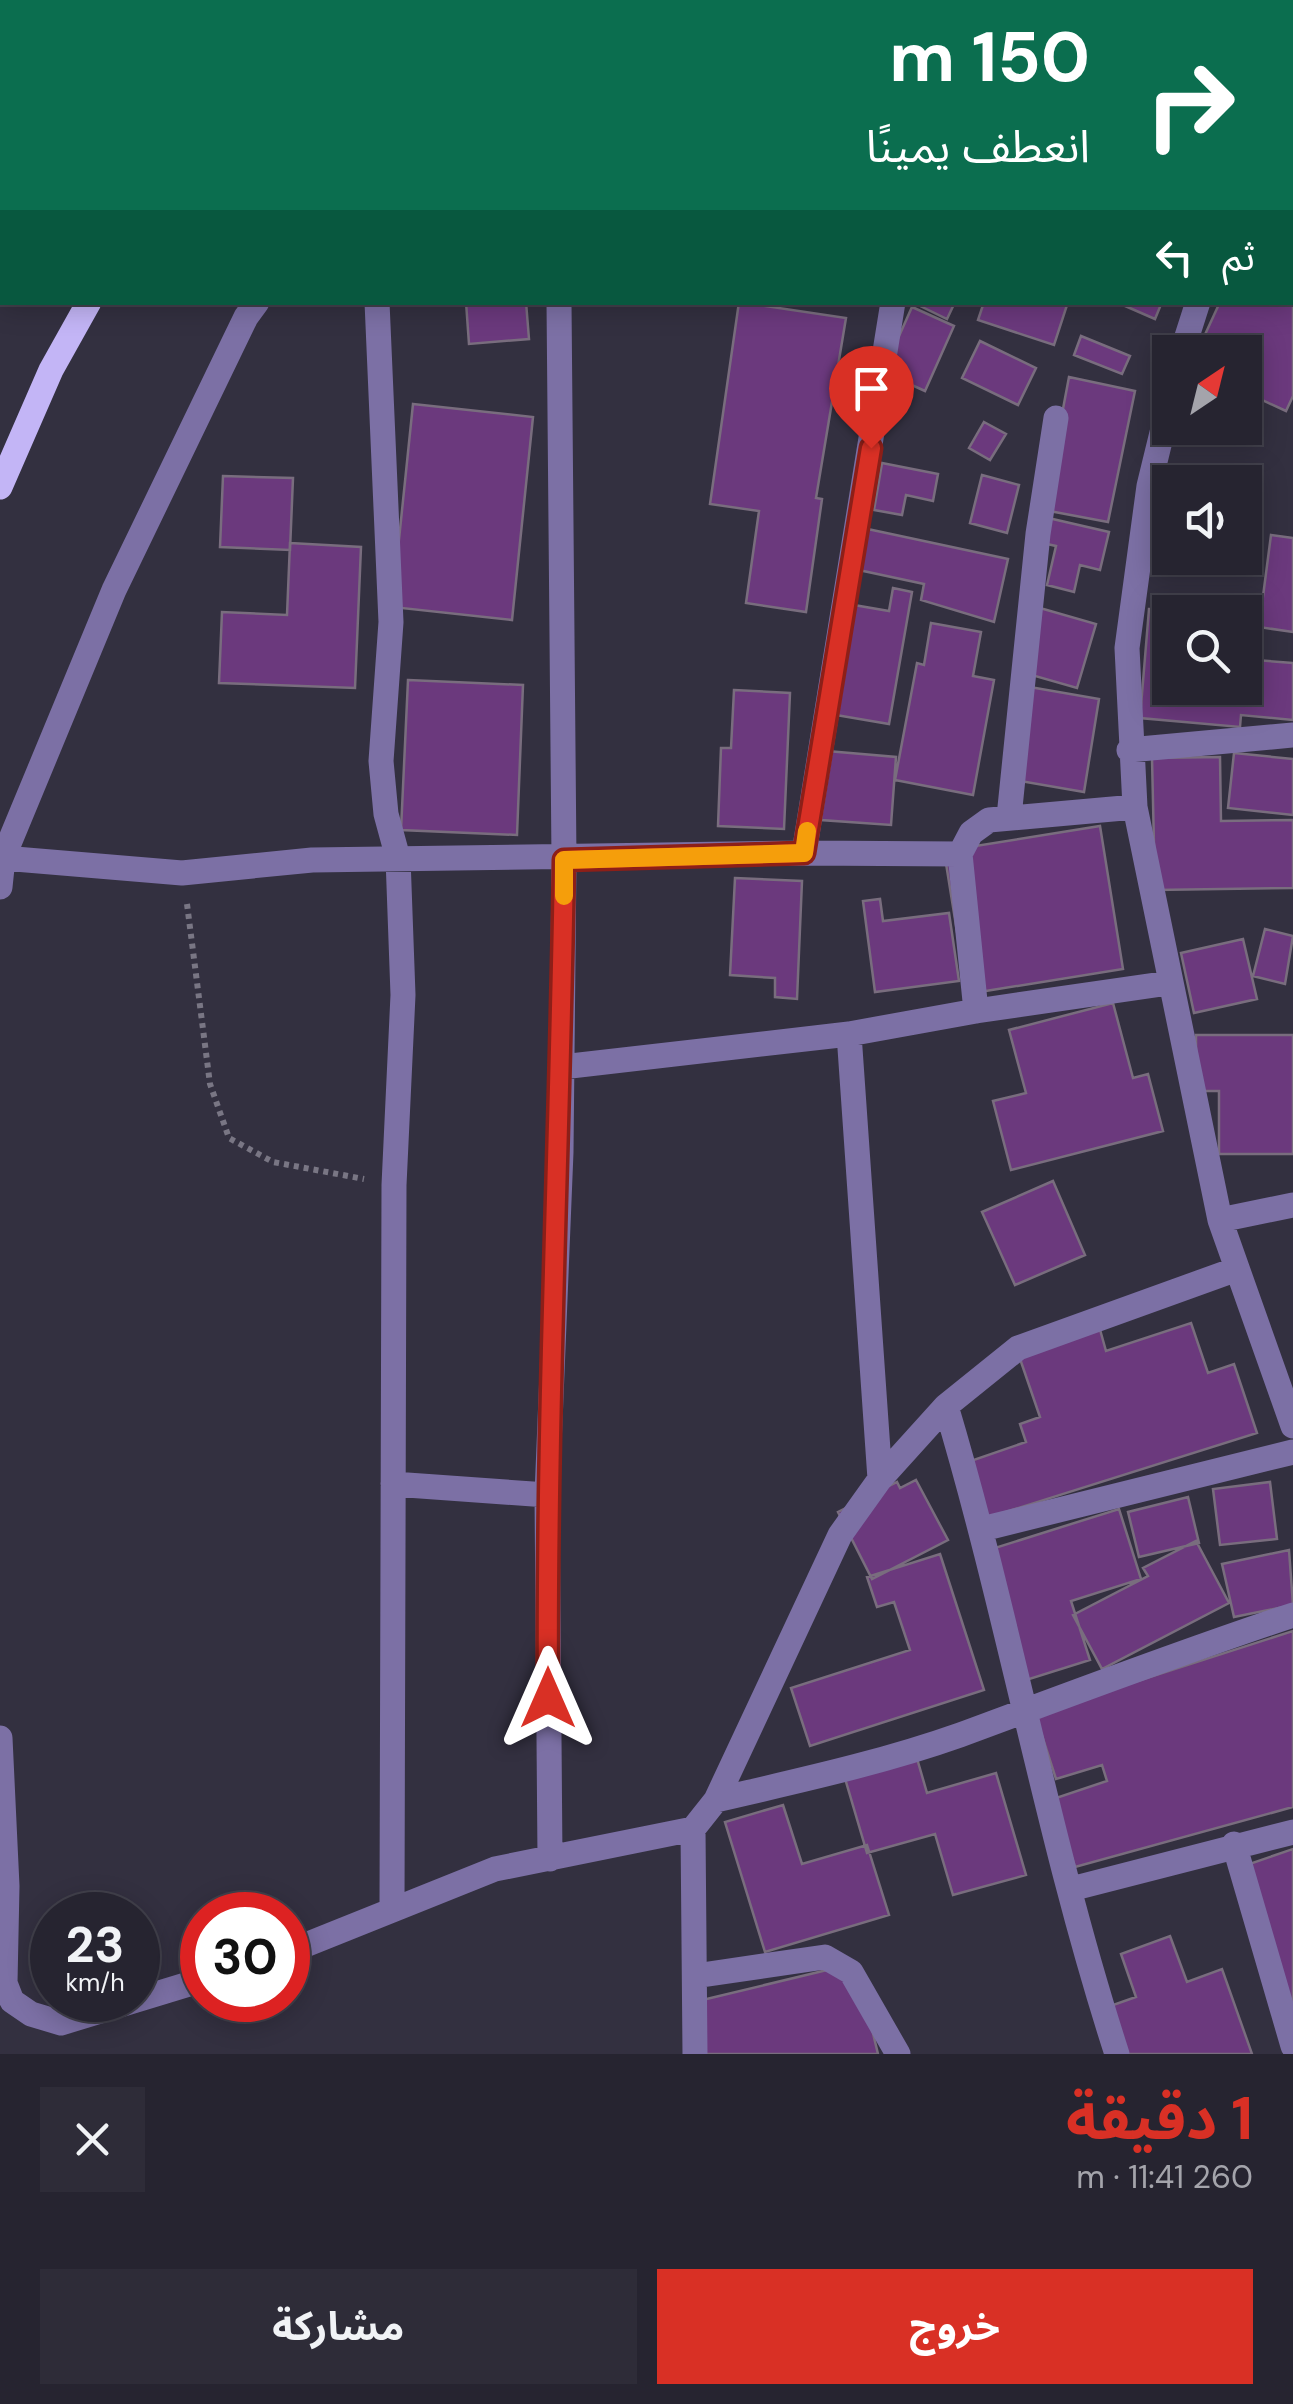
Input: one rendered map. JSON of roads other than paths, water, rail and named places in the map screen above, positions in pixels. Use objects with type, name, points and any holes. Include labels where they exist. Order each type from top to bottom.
[{"type":"main road","points":[[0,487],[51,370],[87,305]]},
{"type":"street","points":[[0,887],[3,858],[114,590],[255,305]]},
{"type":"street","points":[[376,305],[390,622],[381,761],[386,814],[398,858],[402,995],[394,1185],[392,1910]]},
{"type":"street","points":[[550,1859],[547,1494],[562,1067],[564,860],[560,305]]},
{"type":"street","points":[[804,853],[893,305]]},
{"type":"street","points":[[1187,335],[1197,305]]},
{"type":"street","points":[[1009,817],[1038,534],[1056,418]]},
{"type":"street","points":[[1159,445],[1149,486],[1127,648],[1128,750],[1134,806],[1220,1220],[1293,1426]]},
{"type":"street","points":[[1128,750],[1293,734]]},
{"type":"street","points":[[976,1010],[960,854],[979,824],[1009,817],[1134,806]]},
{"type":"street","points":[[3,858],[182,873],[312,860],[960,854]]},
{"type":"street","points":[[562,1067],[849,1034],[976,1010],[1168,983]]},
{"type":"street","points":[[849,1034],[880,1480]]},
{"type":"street","points":[[1220,1220],[1293,1205]]},
{"type":"street","points":[[695,2054],[693,1829],[716,1800],[840,1535],[880,1480],[946,1406],[1033,1340],[1237,1269]]},
{"type":"street","points":[[946,1406],[982,1529],[1071,1889],[1118,2054]]},
{"type":"street","points":[[982,1529],[1293,1452]]},
{"type":"street","points":[[393,1484],[547,1494]]},
{"type":"street","points":[[716,1800],[958,1736],[1026,1708],[1293,1616]]},
{"type":"street","points":[[0,1738],[8,1886],[4,1983],[12,2001],[31,2014],[61,2023],[180,1987]]},
{"type":"street","points":[[310,1943],[469,1877],[693,1829]]},
{"type":"street","points":[[1071,1889],[1234,1844],[1293,1832]]},
{"type":"street","points":[[1234,1844],[1293,2046]]},
{"type":"street","points":[[695,1976],[825,1957],[851,1972],[898,2054]]}]
